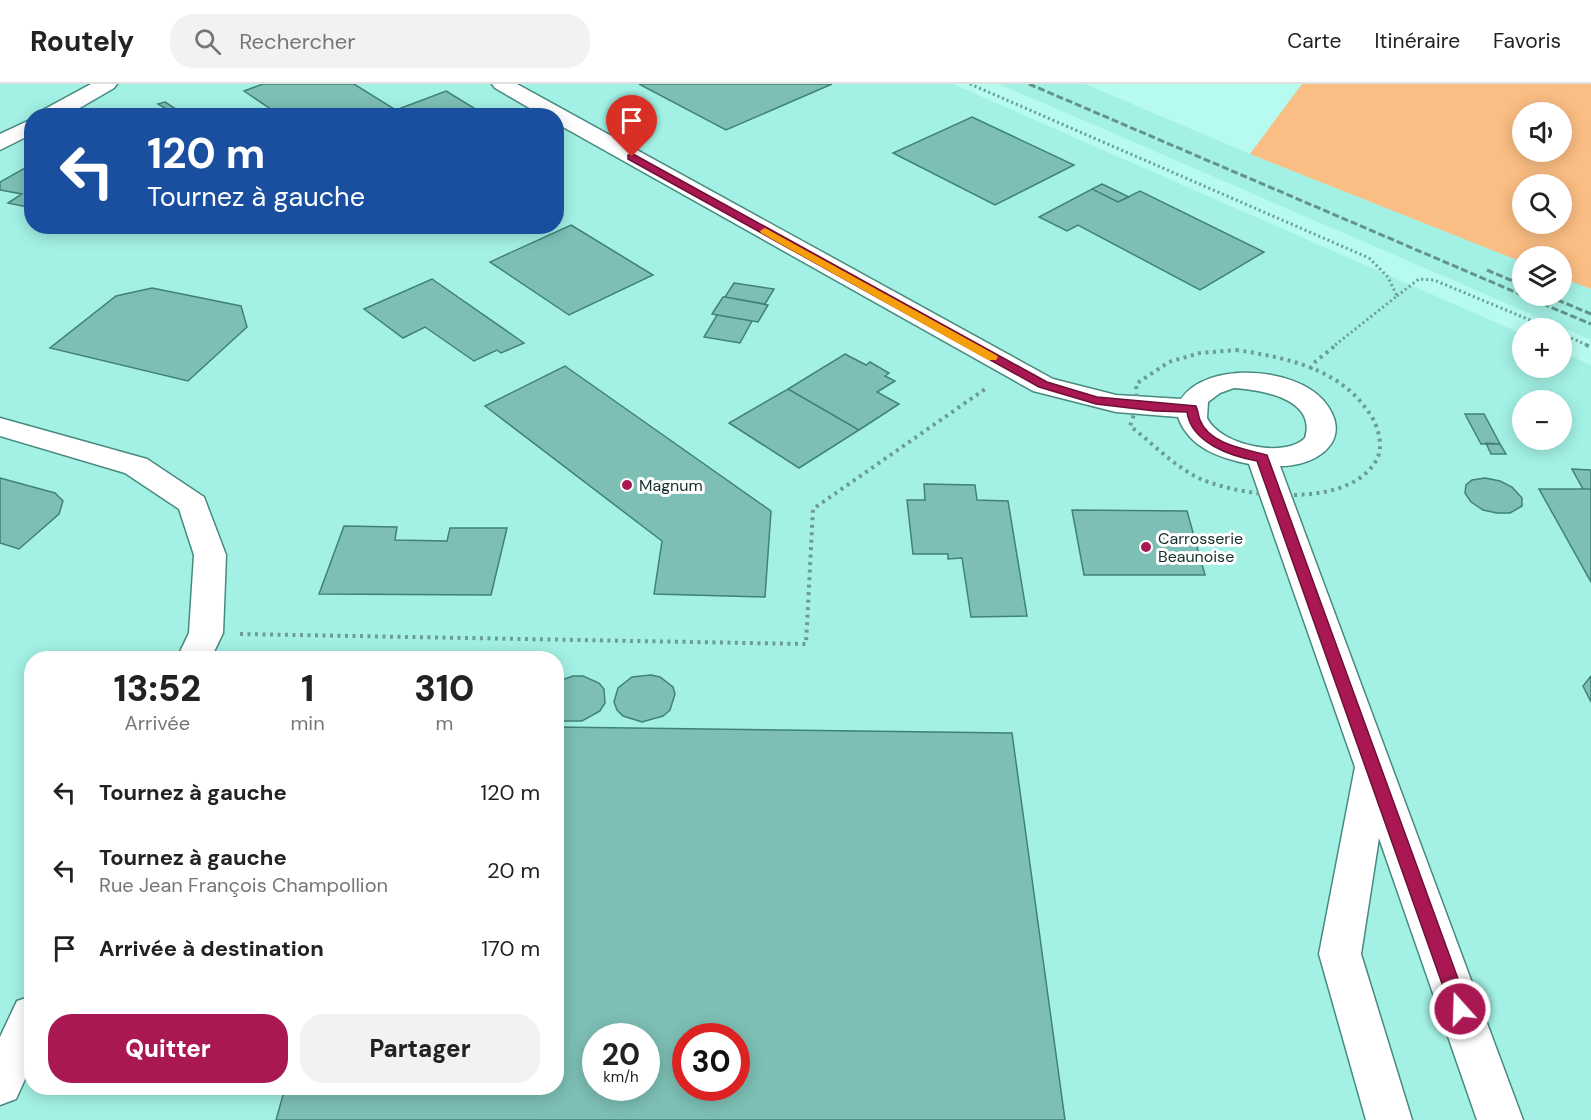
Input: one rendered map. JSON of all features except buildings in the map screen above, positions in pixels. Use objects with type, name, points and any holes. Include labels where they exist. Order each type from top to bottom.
[{"type":"street","points":[[64,108],[107,84]]},
{"type":"street","points":[[502,84],[545,108]]},
{"type":"street","points":[[564,119],[1043,385],[1072,395],[1137,406],[1192,408]]},
{"type":"street","points":[[0,143],[24,130]]},
{"type":"street","points":[[1234,380],[1270,383],[1288,390],[1308,403],[1320,418],[1322,429],[1318,440],[1310,448],[1297,454],[1262,458],[1244,454],[1211,440],[1200,430],[1194,419],[1192,408],[1196,398],[1205,389],[1218,383],[1234,380]]},
{"type":"street","points":[[0,427],[136,466],[193,504],[210,555],[200,646]]},
{"type":"street","points":[[1262,458],[1500,1120]]},
{"type":"street","points":[[1373,766],[1340,954],[1389,1120]]},
{"type":"street","points":[[0,1084],[24,1032]]},
{"type":"path","points":[[970,84],[1369,258],[1388,277],[1397,296]]},
{"type":"path","points":[[1288,390],[1312,367],[1316,360],[1419,279],[1434,280],[1525,318]]},
{"type":"path","points":[[1572,338],[1591,347]]},
{"type":"path","points":[[1246,351],[1275,355],[1312,367],[1345,385],[1369,408],[1380,433],[1377,458],[1359,479],[1340,488],[1317,493],[1275,495],[1206,481],[1162,454],[1151,441],[1130,426],[1137,406],[1136,384],[1169,362],[1200,353],[1246,351]]},
{"type":"path","points":[[200,646],[806,644],[813,509],[1013,369]]},
{"type":"shaded area","points":[[0,84],[953,84],[1512,330],[1512,378],[1572,378],[1572,356],[1591,365],[1591,1120],[0,1120]]},
{"type":"shaded area","points":[[999,84],[1085,84],[1250,154],[1512,258],[1512,306]]},
{"type":"shaded area","points":[[1302,84],[1591,84],[1591,289],[1572,282],[1572,246],[1512,246],[1512,258],[1250,154]]},
{"type":"shaded area","points":[[1572,282],[1591,289],[1591,340],[1572,332],[1572,318],[1540,318],[1512,306],[1572,306]]},
{"type":"railway","points":[[1029,84],[1512,291]]},
{"type":"railway","points":[[1487,270],[1512,281]]},
{"type":"railway","points":[[1548,306],[1591,324]]},
{"type":"railway","points":[[1572,306],[1591,314]]},
{"type":"slow traffic","points":[[765,231],[992,357]]},
{"type":"place","name":"Magnum","points":[[627,485]]},
{"type":"place","name":"Carrosserie Beaunoise","points":[[1146,547]]},
{"type":"route","points":[[632,157],[1043,385],[1072,395],[1119,404],[1173,409],[1192,408],[1194,419],[1200,430],[1211,440],[1244,454],[1262,458],[1460,1009]]}]
